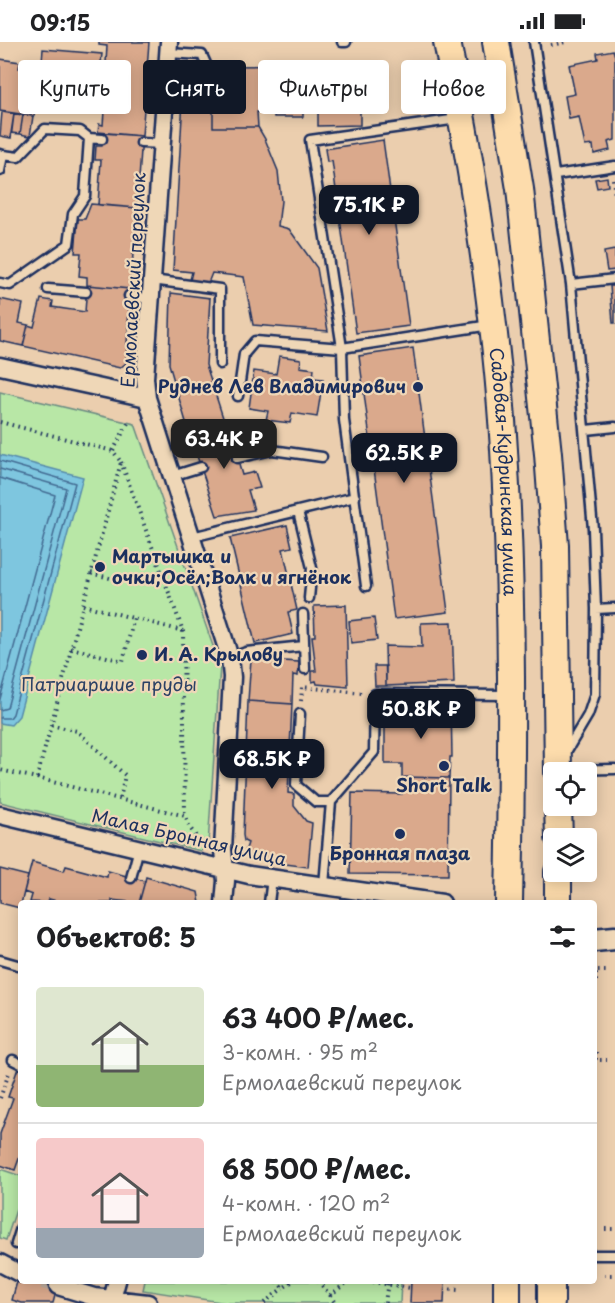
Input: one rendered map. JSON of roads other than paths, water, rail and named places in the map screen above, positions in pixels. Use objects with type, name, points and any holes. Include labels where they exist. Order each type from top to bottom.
[{"type":"main road","name":"Садовая-Кудринская улица","points":[[447,42],[462,118],[492,325],[504,448],[512,695],[509,900]]},
{"type":"main road","points":[[496,42],[520,189],[548,454],[555,546],[558,762]]},
{"type":"main road","points":[[558,882],[558,900]]},
{"type":"main road","points":[[507,1284],[507,1303]]},
{"type":"main road","points":[[551,1284],[551,1303]]},
{"type":"street","name":"Ермолаевский переулок","points":[[169,48],[145,378],[147,398],[230,658],[232,677],[223,850],[224,900]]},
{"type":"street","points":[[0,366],[147,398]]},
{"type":"street","name":"Малая Бронная улица","points":[[0,815],[272,878],[422,900]]},
{"type":"street","points":[[597,940],[615,938]]},
{"type":"street","points":[[0,1263],[18,1272]]},
{"type":"street","points":[[112,1301],[116,1284]]},
{"type":"street","points":[[58,1286],[112,1301],[148,1303]]},
{"type":"lane","points":[[534,42],[571,284],[586,430],[596,609],[595,694],[588,715],[562,762]]},
{"type":"lane","points":[[169,48],[202,55],[207,60]]},
{"type":"lane","points":[[366,586],[344,420],[342,348],[310,140],[462,118]]},
{"type":"lane","points":[[0,171],[2,154],[18,157],[45,129],[80,131],[89,138],[102,139]]},
{"type":"lane","points":[[0,283],[10,285],[69,244],[73,214],[85,196],[89,138]]},
{"type":"lane","points":[[141,142],[162,144]]},
{"type":"lane","points":[[556,175],[615,166]]},
{"type":"lane","points":[[571,284],[615,279]]},
{"type":"lane","points":[[152,280],[220,289],[220,364]]},
{"type":"lane","points":[[48,289],[86,292]]},
{"type":"lane","points":[[129,296],[150,298]]},
{"type":"lane","points":[[238,396],[244,354],[255,340],[342,348],[492,325]]},
{"type":"lane","points":[[586,430],[615,428]]},
{"type":"lane","points":[[237,458],[272,450],[322,457]]},
{"type":"lane","points":[[172,476],[201,467]]},
{"type":"lane","points":[[192,537],[354,497]]},
{"type":"lane","points":[[298,511],[312,568],[309,598]]},
{"type":"lane","points":[[596,609],[615,608]]},
{"type":"lane","points":[[303,614],[305,669]]},
{"type":"lane","points":[[230,658],[246,652],[304,646]]},
{"type":"lane","points":[[324,885],[332,802],[374,752],[375,694],[512,695]]},
{"type":"lane","points":[[300,714],[296,785],[316,802],[332,802]]},
{"type":"lane","points":[[597,769],[615,769]]},
{"type":"lane","points":[[131,878],[139,848]]},
{"type":"lane","points":[[269,900],[272,878]]},
{"type":"lane","points":[[0,960],[18,965]]},
{"type":"lane","points":[[16,1244],[18,1237]]},
{"type":"lane","points":[[597,1255],[615,1255]]},
{"type":"water","name":"Патриаршие пруды","points":[[0,455],[83,477],[19,716],[11,725],[0,723]]},
{"type":"tunnel","points":[[52,1284],[58,1286]]},
{"type":"place","name":"Руднев Лев Владимирович","points":[[418,387]]},
{"type":"place","name":"Мартышка и очки;Осёл;Волк и ягнёнок","points":[[100,567]]},
{"type":"place","name":"И. А. Крылову","points":[[142,655]]},
{"type":"place","name":"Short Talk","points":[[444,766]]},
{"type":"place","name":"Бронная плаза","points":[[400,834]]}]
